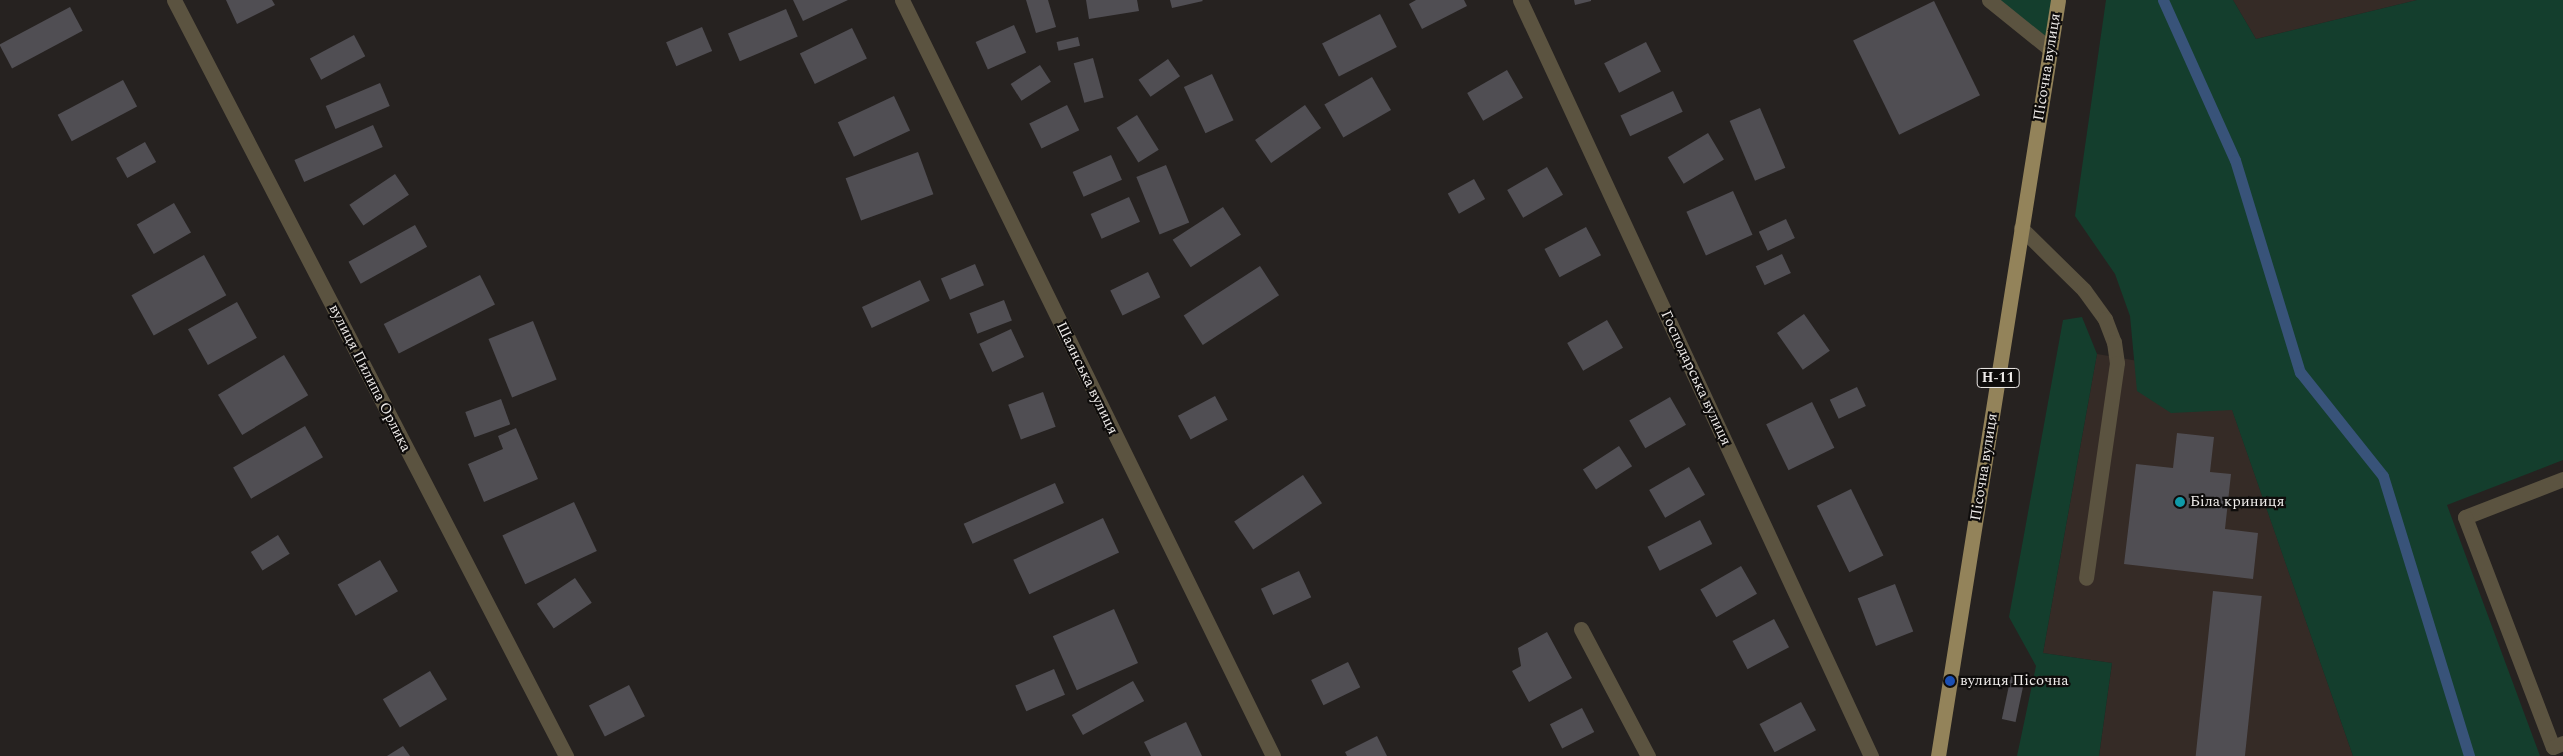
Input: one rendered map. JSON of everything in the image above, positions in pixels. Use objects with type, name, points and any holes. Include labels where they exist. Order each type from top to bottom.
[{"type":"main road","name":"Пісочна вулиця","points":[[1938,756],[2058,0]]},
{"type":"street","name":"вулиця Пилипа Орлика","points":[[174,0],[566,756]]},
{"type":"street","name":"Шаянська вулиця","points":[[902,0],[1273,756]]},
{"type":"street","name":"Господарська вулиця","points":[[1520,0],[1871,756]]},
{"type":"street","points":[[1989,0],[2050,49]]},
{"type":"street","points":[[2021,228],[2084,290],[2105,319],[2118,363],[2086,578]]},
{"type":"street","points":[[2563,479],[2465,517],[2553,747],[2563,743]]},
{"type":"street","points":[[1581,629],[1648,756]]},
{"type":"shaded area","points":[[2233,0],[2417,0],[2256,39]]},
{"type":"shaded area","points":[[2097,354],[2220,375],[2353,756],[2099,756],[2112,663],[2043,653]]},
{"type":"green space","points":[[1989,0],[2058,0],[2050,49]]},
{"type":"green space","points":[[2106,0],[2233,0],[2256,39],[2417,0],[2563,0],[2563,460],[2447,505],[2540,756],[2353,756],[2232,410],[2171,413],[2137,391],[2130,316],[2115,274],[2075,216]]},
{"type":"green space","points":[[2082,317],[2097,354],[2043,653],[2112,663],[2099,756],[2017,756],[2036,666],[2009,617],[2063,320]]},
{"type":"building","points":[[226,0],[272,0],[275,5],[237,24]]},
{"type":"building","points":[[793,0],[848,0],[803,21]]},
{"type":"building","points":[[1026,0],[1048,0],[1056,27],[1036,33]]},
{"type":"building","points":[[1086,0],[1137,0],[1139,11],[1089,19]]},
{"type":"building","points":[[1170,0],[1202,0],[1203,1],[1172,8]]},
{"type":"building","points":[[1416,0],[1464,0],[1467,6],[1422,29],[1409,4]]},
{"type":"building","points":[[1574,0],[1591,0],[1591,1],[1575,5]]},
{"type":"building","points":[[1934,1],[1980,95],[1899,135],[1853,40]]},
{"type":"building","points":[[70,7],[83,31],[12,68],[0,44]]},
{"type":"building","points":[[786,9],[798,37],[740,61],[728,34]]},
{"type":"building","points":[[1380,14],[1397,47],[1339,76],[1322,44]]},
{"type":"building","points":[[1014,25],[1026,52],[988,69],[976,42]]},
{"type":"building","points":[[702,27],[712,51],[676,66],[666,42]]},
{"type":"building","points":[[852,28],[867,59],[815,84],[800,53]]},
{"type":"building","points":[[354,35],[365,56],[321,80],[310,58]]},
{"type":"building","points":[[1078,37],[1080,46],[1059,51],[1057,42]]},
{"type":"building","points":[[1646,42],[1661,71],[1619,93],[1604,63]]},
{"type":"building","points":[[1093,58],[1104,98],[1084,103],[1074,63]]},
{"type":"building","points":[[1168,59],[1180,76],[1151,97],[1139,80]]},
{"type":"building","points":[[1040,65],[1051,82],[1022,101],[1011,84]]},
{"type":"building","points":[[1507,70],[1523,98],[1483,121],[1467,93]]},
{"type":"building","points":[[1212,74],[1234,120],[1205,133],[1184,87]]},
{"type":"building","points":[[1372,77],[1391,110],[1343,137],[1324,104]]},
{"type":"building","points":[[123,80],[137,106],[72,141],[58,115]]},
{"type":"building","points":[[380,83],[390,106],[335,129],[326,106]]},
{"type":"building","points":[[1673,91],[1683,112],[1630,136],[1620,116]]},
{"type":"building","points":[[894,96],[910,130],[854,157],[838,122]]},
{"type":"building","points":[[1067,105],[1079,130],[1042,149],[1029,123]]},
{"type":"building","points":[[1305,105],[1321,128],[1271,163],[1255,140]]},
{"type":"building","points":[[1760,108],[1785,168],[1755,181],[1730,121]]},
{"type":"building","points":[[1137,115],[1159,150],[1138,162],[1117,128]]},
{"type":"building","points":[[373,125],[383,147],[304,182],[294,160]]},
{"type":"building","points":[[1708,133],[1724,160],[1684,184],[1668,157]]},
{"type":"building","points":[[145,142],[156,162],[127,178],[116,158]]},
{"type":"building","points":[[918,152],[933,194],[861,221],[846,178]]},
{"type":"building","points":[[1111,155],[1122,180],[1084,197],[1073,172]]},
{"type":"building","points":[[1166,165],[1189,222],[1160,234],[1136,177]]},
{"type":"building","points":[[1547,167],[1563,195],[1523,218],[1507,190]]},
{"type":"building","points":[[395,174],[409,195],[363,225],[349,205]]},
{"type":"building","points":[[1474,179],[1485,199],[1459,214],[1448,194]]},
{"type":"building","points":[[1733,191],[1753,235],[1706,256],[1686,212]]},
{"type":"building","points":[[1129,197],[1140,222],[1102,239],[1091,214]]},
{"type":"building","points":[[174,203],[191,232],[154,254],[137,224]]},
{"type":"building","points":[[1223,207],[1241,235],[1191,267],[1173,240]]},
{"type":"building","points":[[1786,219],[1795,238],[1768,251],[1759,232]]},
{"type":"building","points":[[415,225],[427,247],[361,284],[349,262]]},
{"type":"building","points":[[1586,227],[1601,255],[1560,277],[1545,249]]},
{"type":"building","points":[[1782,254],[1791,273],[1765,285],[1756,266]]},
{"type":"building","points":[[204,255],[226,295],[154,335],[131,295]]},
{"type":"building","points":[[975,264],[984,285],[950,300],[941,278]]},
{"type":"building","points":[[1260,266],[1279,295],[1203,345],[1184,316]]},
{"type":"building","points":[[1148,272],[1160,297],[1123,316],[1110,290]]},
{"type":"building","points":[[480,275],[495,304],[399,353],[384,324]]},
{"type":"building","points":[[920,280],[930,301],[872,328],[862,307]]},
{"type":"building","points":[[1004,300],[1012,321],[977,334],[969,313]]},
{"type":"building","points":[[237,302],[257,338],[208,365],[188,329]]},
{"type":"building","points":[[1804,314],[1830,351],[1803,370],[1777,333]]},
{"type":"building","points":[[1607,320],[1623,348],[1583,371],[1567,343]]},
{"type":"building","points":[[533,321],[557,379],[512,397],[488,339]]},
{"type":"building","points":[[1011,329],[1024,357],[992,372],[979,344]]},
{"type":"building","points":[[284,355],[308,395],[242,435],[218,395]]},
{"type":"building","points":[[1857,387],[1866,406],[1839,419],[1830,400]]},
{"type":"building","points":[[1043,392],[1056,427],[1021,439],[1008,405]]},
{"type":"building","points":[[1215,396],[1228,420],[1191,440],[1178,416]]},
{"type":"building","points":[[1670,397],[1686,425],[1645,448],[1629,420]]},
{"type":"building","points":[[501,399],[510,424],[475,437],[465,412]]},
{"type":"building","points":[[1812,402],[1834,448],[1789,470],[1766,424]]},
{"type":"building","points":[[305,426],[323,457],[251,499],[233,468]]},
{"type":"building","points":[[516,428],[538,479],[484,502],[468,464],[503,449],[498,436]]},
{"type":"building","name":"Біла криниця","points":[[2177,433],[2214,437],[2210,472],[2231,474],[2225,529],[2258,533],[2253,579],[2124,564],[2136,464],[2173,468]]},
{"type":"building","points":[[1619,446],[1632,466],[1596,490],[1583,469]]},
{"type":"building","points":[[1689,467],[1705,495],[1665,518],[1649,490]]},
{"type":"building","points":[[1303,475],[1322,503],[1253,550],[1234,521]]},
{"type":"building","points":[[1055,483],[1064,503],[973,544],[964,524]]},
{"type":"building","points":[[1851,489],[1883,556],[1849,572],[1817,506]]},
{"type":"building","points":[[574,502],[597,551],[525,584],[502,535]]},
{"type":"building","points":[[1103,518],[1119,552],[1029,594],[1013,560]]},
{"type":"building","points":[[1700,520],[1712,544],[1660,571],[1647,547]]},
{"type":"building","points":[[278,535],[290,554],[263,571],[251,552]]},
{"type":"building","points":[[380,560],[398,591],[356,616],[338,584]]},
{"type":"building","points":[[1741,566],[1757,594],[1716,617],[1700,590]]},
{"type":"building","points":[[1299,571],[1311,597],[1273,615],[1261,589]]},
{"type":"building","points":[[575,578],[592,603],[554,629],[537,604]]},
{"type":"building","points":[[1895,584],[1913,632],[1876,646],[1858,598]]},
{"type":"building","points":[[2213,591],[2262,596],[2245,756],[2196,756]]},
{"type":"building","points":[[1114,609],[1138,663],[1077,690],[1053,636]]},
{"type":"building","points":[[1774,619],[1789,647],[1748,669],[1733,641]]},
{"type":"building","points":[[1547,632],[1572,678],[1529,702],[1512,671],[1521,666],[1518,648]]},
{"type":"building","points":[[1348,662],[1360,687],[1323,705],[1311,680]]},
{"type":"building","points":[[1054,669],[1065,695],[1026,711],[1015,685]]},
{"type":"building","points":[[430,671],[447,699],[400,728],[383,699]]},
{"type":"building","points":[[2011,676],[2025,679],[2016,722],[2002,719]]},
{"type":"building","points":[[1133,681],[1144,701],[1083,735],[1072,715]]},
{"type":"building","points":[[629,685],[645,716],[605,737],[589,705]]},
{"type":"building","points":[[1801,702],[1816,730],[1775,752],[1760,724]]},
{"type":"building","points":[[1582,708],[1594,732],[1562,748],[1550,724]]},
{"type":"building","points":[[1186,722],[1202,756],[1151,756],[1144,742]]},
{"type":"building","points":[[1377,736],[1387,756],[1347,756],[1345,752]]},
{"type":"building","points":[[403,746],[410,756],[387,756]]},
{"type":"waterway","points":[[2163,0],[2235,160],[2300,372],[2383,476],[2469,756]]},
{"type":"place","name":"Біла криниця","points":[[2180,502]]},
{"type":"place","name":"вулиця Пісочна","points":[[1950,681]]}]
